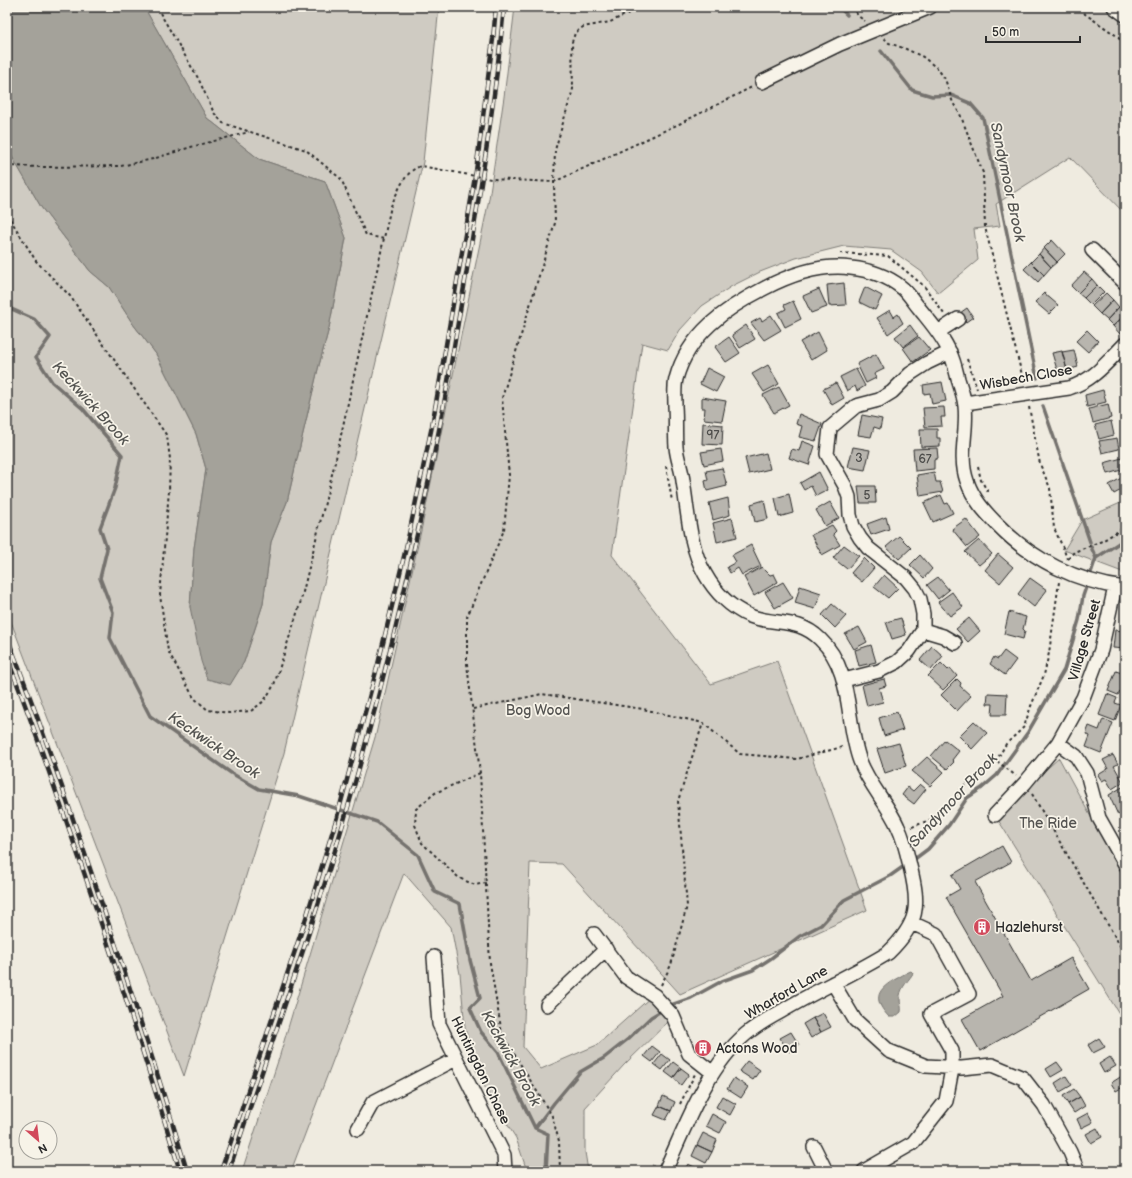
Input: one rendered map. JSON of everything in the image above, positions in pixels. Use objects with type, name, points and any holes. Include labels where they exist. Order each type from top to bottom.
[{"type":"street","points":[[762,82],[875,29],[930,7]]},
{"type":"street","points":[[1114,7],[1125,15]]},
{"type":"street","points":[[1092,250],[1125,283]]},
{"type":"street","name":"Wharford Lane","points":[[665,1171],[696,1101],[713,1073],[735,1044],[755,1027],[798,1001],[888,953],[900,941],[912,923],[916,912],[916,894],[913,878],[898,825],[873,786],[861,762],[855,743],[844,680],[835,658],[827,646],[805,627],[788,622],[750,616],[731,606],[717,591],[706,575],[698,559],[692,540],[682,474],[676,450],[675,382],[683,360],[695,340],[718,317],[745,299],[773,284],[804,273],[839,266],[868,269],[885,276],[904,289],[938,332],[950,352],[965,404],[966,424],[962,460],[965,477],[972,494],[984,511],[1016,543],[1044,562],[1076,576],[1120,588]]},
{"type":"street","points":[[938,332],[954,322]]},
{"type":"street","name":"Wisbech Close","points":[[965,404],[1069,388],[1093,376],[1125,344]]},
{"type":"street","points":[[844,680],[879,671],[897,662],[909,651],[923,630],[923,614],[920,599],[915,589],[906,578],[868,548],[860,538],[852,520],[845,486],[827,454],[830,428],[856,406],[879,400],[892,392],[910,374],[927,363],[950,352]]},
{"type":"street","name":"Village Street","points":[[995,815],[1025,783],[1058,743],[1083,698],[1101,650],[1120,588]]},
{"type":"street","points":[[923,630],[943,636],[955,643]]},
{"type":"street","points":[[1058,743],[1076,756],[1087,773],[1099,818],[1125,864]]},
{"type":"street","points":[[864,1171],[913,1143],[946,1101],[952,1068],[952,1051],[931,1014],[969,994],[936,934],[912,923]]},
{"type":"street","points":[[594,934],[626,977],[655,996],[673,1016],[689,1054],[713,1073]]},
{"type":"street","points":[[547,1006],[606,950]]},
{"type":"street","name":"Huntingdon Chase","points":[[434,957],[439,1024],[504,1156],[505,1171]]},
{"type":"street","points":[[833,983],[855,1020],[889,1051],[926,1066],[952,1068],[992,1065],[1022,1078],[1044,1105],[1070,1152],[1078,1171]]},
{"type":"street","points":[[358,1129],[373,1102],[456,1059]]},
{"type":"street","points":[[814,1147],[826,1171]]},
{"type":"path","points":[[160,7],[160,13],[198,78],[214,113],[223,123],[306,150],[341,179],[366,235],[384,239]]},
{"type":"path","points":[[560,1171],[559,1141],[552,1116],[502,1034],[490,963],[480,773],[467,664],[467,617],[504,530],[509,475],[502,398],[555,224],[555,150],[573,89],[572,42],[575,33],[583,27],[610,22],[642,7]]},
{"type":"path","points":[[853,7],[858,16],[890,43],[923,57],[938,69],[945,79],[953,103],[960,114],[983,173],[985,227],[1025,388]]},
{"type":"path","points":[[1082,7],[1085,14],[1116,36],[1125,46]]},
{"type":"path","points":[[7,214],[36,262],[70,296],[167,436],[170,459],[169,491],[160,595],[168,651],[194,698],[208,710],[229,713],[251,711],[264,701],[274,685],[300,604],[336,458],[391,206],[403,182],[413,168],[421,166],[491,179],[554,182],[679,124],[762,82]]},
{"type":"path","points":[[7,166],[121,166],[153,159],[191,147],[250,132]]},
{"type":"path","points":[[836,254],[844,253],[888,256],[924,286],[954,322]]},
{"type":"path","points":[[966,357],[978,392]]},
{"type":"path","points":[[1028,401],[1040,464],[1050,488],[1054,528],[1067,560]]},
{"type":"path","points":[[976,462],[981,480],[991,498]]},
{"type":"path","points":[[666,465],[673,506]]},
{"type":"path","points":[[1067,560],[1074,552],[1102,541],[1125,527]]},
{"type":"path","points":[[1062,556],[1067,560]]},
{"type":"path","points":[[910,824],[912,828],[936,816],[968,782],[997,761],[1006,744],[1024,727],[1044,675],[1049,653],[1059,581]]},
{"type":"path","points":[[473,709],[542,694],[643,710],[703,722],[740,754],[797,759],[842,747]]},
{"type":"path","points":[[655,996],[671,965],[687,906],[678,801],[703,722]]},
{"type":"path","points":[[997,761],[1025,783],[1125,954]]},
{"type":"path","points":[[480,773],[435,793],[416,809],[415,825],[422,843],[459,878],[475,884],[486,883]]},
{"type":"path","points":[[1120,1015],[1125,1012]]},
{"type":"green space","points":[[144,7],[439,7],[423,162],[284,753],[184,1076],[7,611],[7,148],[41,207],[90,271],[109,287],[133,324],[156,354],[196,434],[206,469],[194,548],[190,607],[230,684],[244,662],[263,604],[271,542],[287,502],[329,328],[346,238],[325,181],[259,159],[207,118]]},
{"type":"green space","name":"Bog Wood","points":[[515,7],[1125,7],[1125,214],[1070,157],[996,204],[1000,226],[974,229],[978,260],[938,293],[922,272],[891,250],[844,246],[796,258],[760,272],[732,286],[702,306],[680,330],[668,350],[642,343],[612,555],[711,684],[777,661],[867,910],[680,994],[562,864],[530,863],[523,1047],[541,1069],[597,1045],[652,996],[673,1017],[624,1065],[585,1108],[585,1152],[588,1171],[527,1171],[516,1138],[490,1097],[476,1070],[465,1028],[460,974],[451,927],[404,873],[291,1171],[242,1171],[279,1058],[376,734],[421,531],[489,199]]},
{"type":"green space","points":[[1125,501],[1125,573],[1064,550],[1082,520]]},
{"type":"green space","name":"The Ride","points":[[1059,758],[1125,880],[1125,1023],[995,815]]},
{"type":"shaded area","points":[[7,7],[144,7],[207,118],[259,159],[325,181],[346,238],[329,328],[287,502],[271,542],[263,604],[244,662],[230,685],[207,679],[201,661],[190,607],[194,548],[206,469],[196,434],[156,354],[133,324],[109,287],[90,271],[41,207],[7,148]]},
{"type":"shaded area","points":[[911,971],[913,973],[904,986],[900,996],[901,1012],[895,1017],[889,1017],[879,1001],[880,992],[888,984]]},
{"type":"building","points":[[1052,240],[1065,254],[1057,262],[1044,248]]},
{"type":"building","points":[[1044,248],[1057,262],[1051,267],[1039,254]]},
{"type":"building","points":[[1039,254],[1051,267],[1044,275],[1031,262]]},
{"type":"building","points":[[1031,262],[1044,275],[1038,282],[1024,269]]},
{"type":"building","points":[[1084,272],[1092,279],[1078,293],[1071,286]]},
{"type":"building","points":[[1092,279],[1097,285],[1084,298],[1078,293]]},
{"type":"building","points":[[844,283],[846,305],[829,306],[827,285]]},
{"type":"building","points":[[1097,285],[1104,292],[1091,305],[1084,298]]},
{"type":"building","points":[[865,287],[882,296],[875,310],[859,302]]},
{"type":"building","points":[[819,289],[827,307],[811,313],[803,296]]},
{"type":"building","points":[[1044,293],[1058,305],[1049,314],[1035,302]]},
{"type":"building","points":[[1106,293],[1113,300],[1100,314],[1092,306]]},
{"type":"building","points":[[1113,300],[1119,307],[1107,320],[1100,314]]},
{"type":"building","points":[[793,301],[801,319],[785,327],[778,313],[786,309],[784,305]]},
{"type":"building","points":[[1119,307],[1125,315],[1113,326],[1107,320]]},
{"type":"building","points":[[967,308],[973,317],[966,322],[960,313]]},
{"type":"building","points":[[890,310],[894,317],[898,314],[903,323],[888,334],[877,318]]},
{"type":"building","points":[[771,315],[781,330],[764,340],[751,323],[760,318],[762,321]]},
{"type":"building","points":[[1125,315],[1125,329],[1120,334],[1113,326]]},
{"type":"building","points":[[746,325],[755,339],[740,348],[732,335]]},
{"type":"building","points":[[910,325],[918,336],[903,347],[895,337]]},
{"type":"building","points":[[1087,330],[1098,341],[1088,352],[1076,341]]},
{"type":"building","points":[[818,332],[827,350],[811,360],[800,342]]},
{"type":"building","points":[[729,337],[740,353],[726,362],[715,347]]},
{"type":"building","points":[[919,337],[930,350],[913,362],[903,348]]},
{"type":"building","points":[[1074,350],[1078,367],[1067,370],[1062,352]]},
{"type":"building","points":[[1062,351],[1067,370],[1058,373],[1052,353]]},
{"type":"building","points":[[876,354],[884,369],[874,374],[876,378],[866,383],[857,364]]},
{"type":"building","points":[[768,365],[779,384],[764,392],[752,374]]},
{"type":"building","points":[[707,368],[724,377],[716,392],[700,384]]},
{"type":"building","points":[[856,369],[865,386],[857,391],[855,386],[847,391],[840,377]]},
{"type":"building","points":[[1125,375],[1125,385],[1120,380]]},
{"type":"building","points":[[942,382],[946,401],[932,404],[930,393],[924,394],[923,385]]},
{"type":"building","points":[[836,383],[844,398],[832,405],[823,389]]},
{"type":"building","points":[[779,387],[789,405],[774,413],[763,395]]},
{"type":"building","points":[[1103,390],[1106,402],[1087,407],[1085,395]]},
{"type":"building","points":[[702,397],[726,401],[722,421],[704,419],[705,408],[702,408]]},
{"type":"building","points":[[1108,404],[1111,418],[1093,423],[1089,409]]},
{"type":"building","points":[[944,407],[945,417],[941,417],[942,426],[925,427],[923,408]]},
{"type":"building","points":[[799,414],[822,424],[816,441],[799,437],[802,426],[796,424]]},
{"type":"building","points":[[862,415],[882,419],[880,429],[874,427],[871,437],[858,435]]},
{"type":"building","points":[[1111,421],[1114,435],[1099,439],[1095,425]]},
{"type":"building","points":[[703,423],[723,425],[722,445],[702,444]]},
{"type":"building","points":[[920,429],[937,429],[937,438],[940,438],[940,446],[921,447]]},
{"type":"building","points":[[1117,438],[1119,449],[1102,453],[1099,441]]},
{"type":"building","points":[[802,441],[815,446],[809,465],[789,458],[792,449],[799,451]]},
{"type":"building","points":[[853,447],[870,450],[865,470],[848,467]]},
{"type":"building","points":[[937,448],[938,458],[934,460],[934,469],[915,471],[913,449]]},
{"type":"building","points":[[721,449],[723,461],[704,465],[701,452]]},
{"type":"building","points":[[766,453],[770,469],[749,474],[745,458]]},
{"type":"building","points":[[1122,458],[1125,469],[1107,474],[1104,463]]},
{"type":"building","points":[[722,468],[727,486],[707,491],[705,481],[708,480],[706,471]]},
{"type":"building","points":[[819,472],[828,490],[816,496],[811,486],[804,490],[800,483]]},
{"type":"building","points":[[934,472],[936,482],[940,482],[943,492],[920,496],[917,475]]},
{"type":"building","points":[[1125,476],[1125,488],[1114,494],[1109,485]]},
{"type":"building","points":[[858,486],[875,486],[876,503],[860,503]]},
{"type":"building","points":[[789,494],[793,513],[779,517],[775,498]]},
{"type":"building","points":[[941,495],[945,504],[948,503],[953,513],[933,522],[924,503]]},
{"type":"building","points":[[728,498],[730,515],[713,520],[709,503]]},
{"type":"building","points":[[764,500],[768,519],[755,522],[751,504]]},
{"type":"building","points":[[830,502],[839,518],[825,526],[816,510]]},
{"type":"building","points":[[886,517],[889,529],[871,535],[867,524]]},
{"type":"building","points":[[732,518],[737,537],[717,542],[713,523]]},
{"type":"building","points":[[966,519],[980,537],[967,547],[952,529]]},
{"type":"building","points":[[832,525],[836,531],[833,534],[840,545],[822,555],[811,535]]},
{"type":"building","points":[[899,536],[911,548],[899,559],[886,547]]},
{"type":"building","points":[[979,540],[992,554],[979,565],[965,552]]},
{"type":"building","points":[[751,545],[761,566],[742,575],[738,568],[730,573],[727,567],[736,562],[732,555]]},
{"type":"building","points":[[844,545],[859,556],[847,569],[833,558]]},
{"type":"building","points":[[998,554],[1013,567],[1000,583],[985,570]]},
{"type":"building","points":[[920,555],[932,569],[924,578],[910,565]]},
{"type":"building","points":[[864,558],[874,568],[862,582],[851,573]]},
{"type":"building","points":[[762,567],[770,575],[774,574],[778,582],[754,596],[744,577]]},
{"type":"building","points":[[884,575],[898,588],[888,598],[874,587]]},
{"type":"building","points":[[938,577],[949,590],[938,599],[927,585]]},
{"type":"building","points":[[1030,578],[1047,590],[1034,607],[1018,594]]},
{"type":"building","points":[[783,582],[793,598],[775,608],[765,592]]},
{"type":"building","points":[[800,586],[821,593],[815,609],[795,603]]},
{"type":"building","points":[[952,592],[963,607],[950,616],[938,602]]},
{"type":"building","points":[[832,604],[846,616],[835,628],[822,615]]},
{"type":"building","points":[[1009,612],[1026,617],[1023,629],[1025,631],[1023,639],[1004,634]]},
{"type":"building","points":[[901,618],[906,635],[892,639],[886,622]]},
{"type":"building","points":[[969,618],[980,631],[968,642],[956,629]]},
{"type":"building","points":[[859,627],[867,642],[854,649],[845,634]]},
{"type":"building","points":[[1115,630],[1125,631],[1125,649],[1113,648]]},
{"type":"building","points":[[871,645],[876,662],[859,666],[855,650]]},
{"type":"building","points":[[932,646],[943,656],[931,670],[920,660]]},
{"type":"building","points":[[1004,651],[1016,660],[1005,675],[990,664],[994,657],[998,659]]},
{"type":"building","points":[[941,663],[948,670],[950,668],[957,676],[943,690],[928,676]]},
{"type":"building","points":[[1116,671],[1125,674],[1125,694],[1120,692],[1118,695],[1108,691]]},
{"type":"building","points":[[884,679],[886,686],[879,688],[883,702],[867,706],[862,685]]},
{"type":"building","points":[[957,679],[961,683],[960,686],[971,696],[957,711],[941,695]]},
{"type":"building","points":[[988,693],[1007,694],[1006,715],[992,715],[993,704],[987,704]]},
{"type":"building","points":[[1107,694],[1117,698],[1115,703],[1121,705],[1115,721],[1099,715]]},
{"type":"building","points":[[897,712],[903,730],[884,736],[879,718]]},
{"type":"building","points":[[1103,719],[1113,723],[1101,753],[1086,747],[1090,736],[1086,734],[1089,726],[1099,730]]},
{"type":"building","points":[[974,721],[987,733],[972,749],[959,736]]},
{"type":"building","points":[[945,740],[959,751],[952,760],[954,762],[947,769],[931,756]]},
{"type":"building","points":[[899,743],[906,766],[885,773],[877,749]]},
{"type":"building","points":[[1113,755],[1118,764],[1114,766],[1123,782],[1112,789],[1106,779],[1102,781],[1098,775],[1108,769],[1103,760]]},
{"type":"building","points":[[927,757],[944,772],[930,786],[912,771]]},
{"type":"building","points":[[920,784],[926,789],[914,804],[902,795],[908,787],[913,791]]},
{"type":"building","points":[[1124,786],[1125,811],[1118,815],[1109,795]]},
{"type":"building","name":"Hazlehurst","points":[[1002,846],[1011,862],[975,882],[1031,981],[1071,958],[1089,989],[980,1051],[962,1019],[1003,996],[946,897],[960,889],[952,875]]},
{"type":"building","points":[[823,1013],[831,1027],[821,1032],[813,1018]]},
{"type":"building","points":[[813,1018],[821,1032],[811,1038],[803,1024]]},
{"type":"building","points":[[791,1032],[799,1045],[789,1052],[780,1038]]},
{"type":"building","points":[[1099,1038],[1105,1047],[1093,1053],[1088,1045]]},
{"type":"building","name":"Actons Wood","points":[[702,1044],[708,1047],[704,1052],[699,1049]]},
{"type":"building","points":[[652,1046],[660,1052],[652,1062],[644,1056]]},
{"type":"building","points":[[662,1054],[670,1060],[662,1070],[654,1064]]},
{"type":"building","points":[[1110,1057],[1116,1066],[1104,1073],[1099,1064]]},
{"type":"building","points":[[747,1061],[760,1070],[753,1080],[739,1071]]},
{"type":"building","points":[[673,1062],[681,1068],[673,1078],[665,1072]]},
{"type":"building","points":[[1057,1062],[1063,1070],[1051,1077],[1046,1069]]},
{"type":"building","points":[[681,1068],[689,1074],[681,1085],[673,1078]]},
{"type":"building","points":[[1066,1076],[1072,1085],[1060,1092],[1055,1083]]},
{"type":"building","points":[[1122,1076],[1125,1081],[1125,1086],[1116,1091],[1111,1083]]},
{"type":"building","points":[[734,1078],[748,1087],[741,1098],[727,1089]]},
{"type":"building","points":[[1074,1089],[1080,1097],[1068,1104],[1063,1096]]},
{"type":"building","points":[[663,1096],[675,1102],[671,1111],[659,1106]]},
{"type":"building","points":[[722,1096],[736,1104],[730,1115],[716,1107]]},
{"type":"building","points":[[1080,1097],[1085,1106],[1074,1113],[1068,1104]]},
{"type":"building","points":[[659,1106],[671,1111],[666,1120],[654,1115]]},
{"type":"building","points":[[1088,1113],[1093,1122],[1081,1128],[1077,1119]]},
{"type":"building","points":[[712,1114],[726,1122],[720,1133],[706,1126]]},
{"type":"building","points":[[1097,1128],[1102,1137],[1091,1143],[1086,1134]]},
{"type":"building","points":[[703,1133],[717,1140],[712,1152],[697,1145]]},
{"type":"building","points":[[697,1145],[712,1152],[706,1163],[692,1156]]},
{"type":"building","points":[[688,1164],[703,1171],[684,1171]]},
{"type":"waterway","name":"Sandymoor Brook","points":[[839,7],[847,15]]},
{"type":"waterway","name":"Sandymoor Brook","points":[[881,51],[912,90],[932,96],[951,95],[970,103],[983,118],[1037,378]]},
{"type":"waterway","name":"Keckwick Brook","points":[[7,307],[34,319],[50,337],[36,357],[52,382],[83,409],[122,455],[115,488],[100,528],[107,549],[100,578],[113,612],[110,638],[150,716],[231,773],[259,789],[299,796],[377,822],[418,855],[435,892],[460,904],[470,960],[480,998],[470,1008],[481,1032],[498,1052],[535,1128],[548,1134],[546,1171]]},
{"type":"waterway","name":"Sandymoor Brook","points":[[1043,406],[1090,542]]},
{"type":"waterway","points":[[1096,558],[1125,539]]},
{"type":"waterway","name":"Sandymoor Brook","points":[[912,861],[928,849],[949,825],[967,798],[997,775],[1028,732],[1064,670],[1079,620],[1083,596],[1096,558],[1091,547]]},
{"type":"waterway","name":"Sandymoor Brook","points":[[535,1128],[580,1072],[604,1058],[628,1039],[651,1017],[671,1005],[691,998],[722,981],[753,970],[800,936],[821,925],[844,900],[890,876],[907,864]]},
{"type":"railway","points":[[221,1171],[307,915],[337,817],[378,664],[406,548],[432,426],[476,171],[496,7]]},
{"type":"railway","points":[[229,1171],[338,841],[377,703],[410,567],[442,413],[475,222],[496,79],[504,7]]},
{"type":"railway","points":[[7,637],[50,752],[104,909],[187,1171]]},
{"type":"railway","points":[[7,658],[67,823],[139,1040],[180,1171]]},
{"type":"place","name":"Hazlehurst","points":[[982,927]]},
{"type":"place","name":"Actons Wood","points":[[703,1048]]}]
